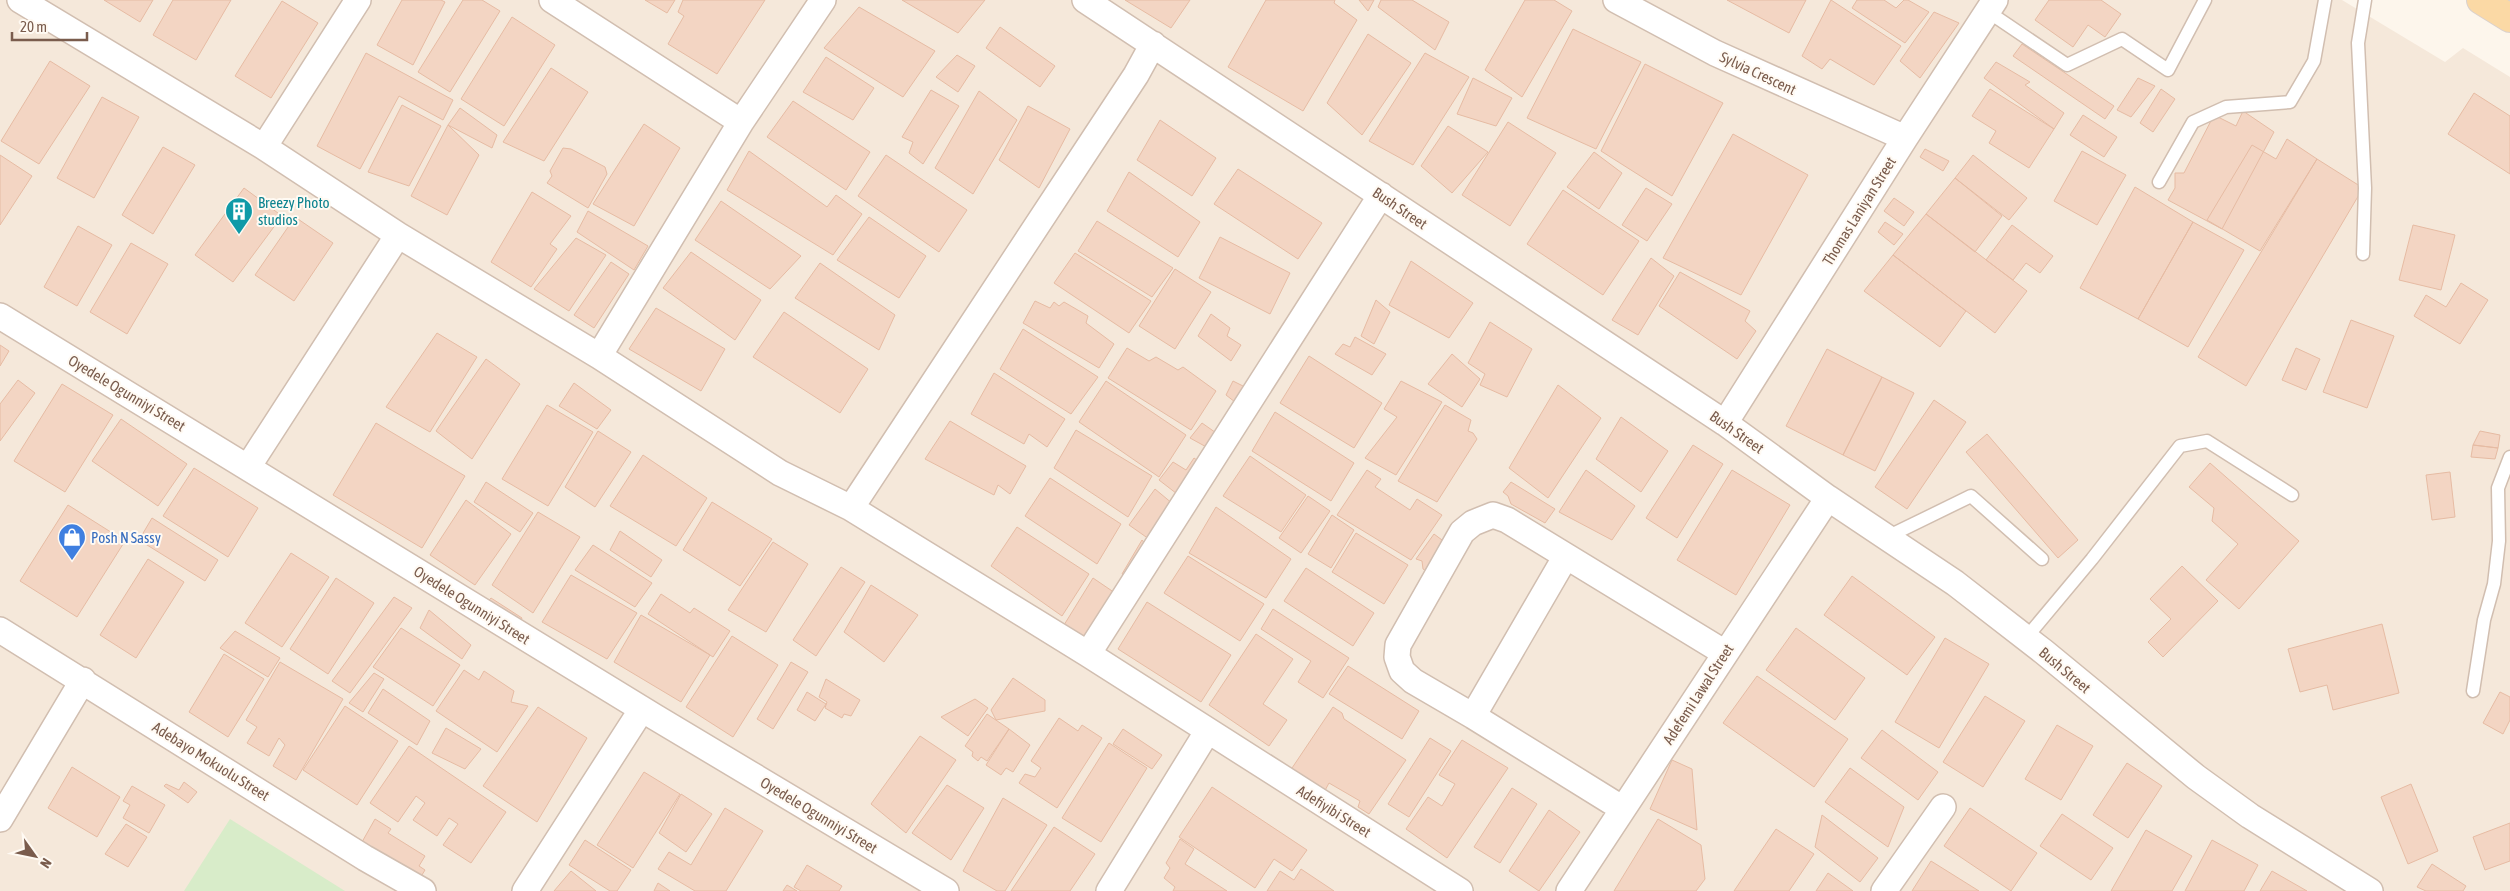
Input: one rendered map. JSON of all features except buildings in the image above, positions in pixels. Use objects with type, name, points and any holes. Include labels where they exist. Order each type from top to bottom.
[{"type":"main road","points":[[2481,0],[2510,18]]},
{"type":"street","name":"Adefiyibi Street","points":[[20,0],[264,147],[398,235],[599,356],[780,473],[851,508],[1088,654],[1207,732],[1460,891]]},
{"type":"street","points":[[264,147],[358,0]]},
{"type":"street","points":[[552,0],[741,122]]},
{"type":"street","points":[[599,356],[741,122],[822,0]]},
{"type":"street","name":"Bush Street","points":[[1085,0],[1725,423],[1828,498],[1955,583],[2026,638],[2196,777],[2250,816],[2370,891]]},
{"type":"street","name":"Sylvia Crescent","points":[[1616,0],[1715,53],[1905,138]]},
{"type":"street","name":"Thomas Laniyan Street","points":[[1725,423],[1905,138],[1991,6]]},
{"type":"street","points":[[851,508],[1125,91],[1153,44]]},
{"type":"street","points":[[1088,654],[1381,195]]},
{"type":"street","points":[[248,467],[398,235]]},
{"type":"street","name":"Oyedele Ogunniyi Street","points":[[0,316],[642,709],[946,891]]},
{"type":"street","name":"Adefemi Lawal Street","points":[[1569,891],[1828,498]]},
{"type":"street","points":[[1623,810],[1473,716],[1413,681],[1402,671],[1397,658],[1398,646],[1462,532],[1473,523],[1493,515],[1507,520],[1725,653]]},
{"type":"street","points":[[1473,716],[1566,556]]},
{"type":"street","name":"Adebayo Mokuolu Street","points":[[0,630],[83,680],[365,858],[423,891]]},
{"type":"street","points":[[0,819],[83,680]]},
{"type":"street","points":[[525,891],[642,709]]},
{"type":"street","points":[[1109,891],[1207,732]]},
{"type":"street","points":[[1884,891],[1943,807]]},
{"type":"lane","points":[[1991,6],[2067,65],[2122,38],[2168,70],[2205,0]]},
{"type":"lane","points":[[2159,182],[2193,122],[2226,107],[2290,102],[2314,62],[2325,0]]},
{"type":"lane","points":[[2364,254],[2365,188],[2358,43],[2365,0]]},
{"type":"lane","points":[[2026,638],[2092,559],[2180,446],[2207,441],[2292,495]]},
{"type":"lane","points":[[2474,691],[2484,620],[2494,584],[2499,541],[2498,488],[2510,457]]},
{"type":"lane","points":[[1887,538],[1971,496],[2042,559]]},
{"type":"shaded area","points":[[0,0],[2342,0],[2445,62],[2463,48],[2510,77],[2510,891],[0,891]]},
{"type":"green space","points":[[230,819],[345,891],[184,891]]},
{"type":"place","name":"Breezy Photo studios","points":[[239,235]]},
{"type":"place","name":"Posh N Sassy","points":[[72,561]]}]
